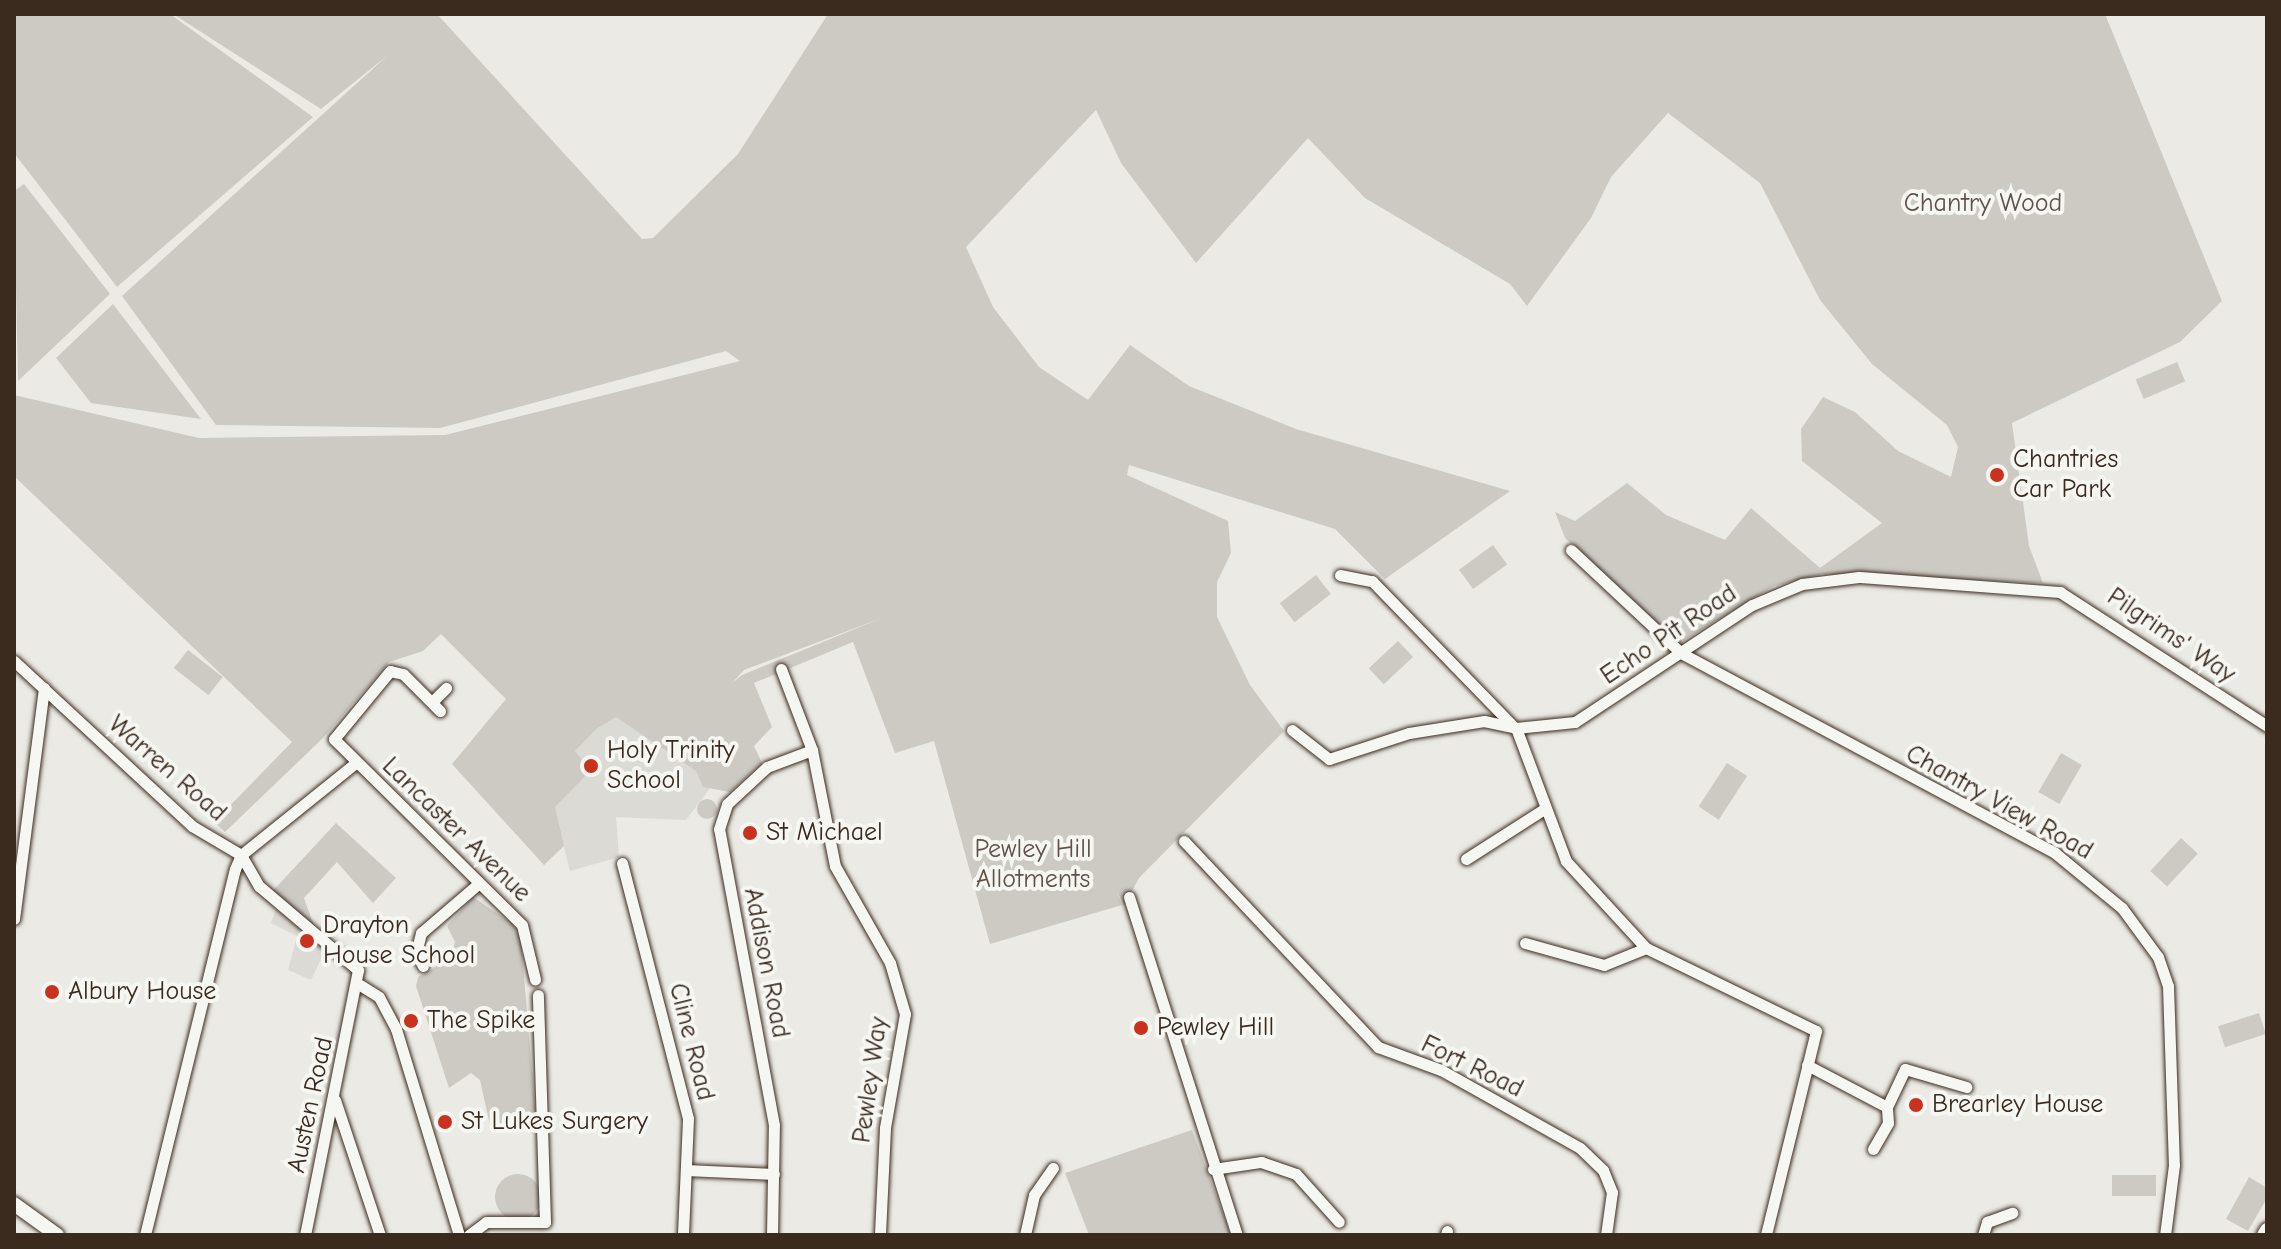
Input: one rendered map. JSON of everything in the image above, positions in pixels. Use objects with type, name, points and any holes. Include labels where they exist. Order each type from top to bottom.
[{"type":"main road","points":[[14,1204],[57,1235]]},
{"type":"street","name":"Chantry View Road","points":[[1571,550],[1681,653],[2055,853],[2131,919],[2168,986],[2174,1170],[2165,1235]]},
{"type":"street","points":[[1340,575],[1372,581],[1516,728],[1566,861],[1646,948],[1816,1031],[1766,1235]]},
{"type":"street","name":"Echo Pit Road","points":[[1292,730],[1329,759],[1409,733],[1484,721],[1516,728],[1575,722],[1774,594],[1834,577],[2044,588]]},
{"type":"street","name":"Pilgrims' Way","points":[[2044,588],[2098,613],[2267,726]]},
{"type":"street","name":"Warren Road","points":[[14,661],[192,826],[241,855]]},
{"type":"street","name":"Pewley Way","points":[[781,669],[812,750],[835,866],[885,952],[905,1014],[885,1128],[880,1235]]},
{"type":"street","points":[[354,764],[334,736],[390,671],[436,707],[446,688]]},
{"type":"street","points":[[14,919],[44,688]]},
{"type":"street","name":"Addison Road","points":[[772,1235],[774,1125],[719,829],[727,804],[748,782],[781,756],[812,750]]},
{"type":"street","name":"Lancaster Avenue","points":[[241,855],[354,764],[522,925],[535,979]]},
{"type":"street","points":[[1466,859],[1544,809]]},
{"type":"street","name":"Fort Road","points":[[1184,841],[1378,1047],[1441,1070],[1580,1148],[1603,1170],[1612,1192],[1606,1235]]},
{"type":"street","points":[[241,855],[247,871],[354,965],[360,985],[379,997],[396,1029],[459,1235]]},
{"type":"street","points":[[145,1235],[213,939],[241,855]]},
{"type":"street","name":"Cline Road","points":[[622,863],[688,1119],[683,1235]]},
{"type":"street","points":[[423,966],[416,953],[421,933],[478,884]]},
{"type":"street","points":[[1129,897],[1213,1169],[1237,1235]]},
{"type":"street","points":[[1525,943],[1604,965],[1646,948]]},
{"type":"street","name":"Austen Road","points":[[305,1235],[360,985]]},
{"type":"street","points":[[469,1235],[486,1222],[545,1222],[538,995]]},
{"type":"street","points":[[1807,1065],[1887,1107]]},
{"type":"street","points":[[1873,1149],[1888,1123],[1887,1107],[1905,1069],[1966,1087]]},
{"type":"street","points":[[335,1100],[380,1235]]},
{"type":"street","points":[[1213,1169],[1261,1162],[1296,1174],[1339,1222]]},
{"type":"street","points":[[1025,1235],[1034,1195],[1053,1168]]},
{"type":"street","points":[[686,1170],[774,1174]]},
{"type":"street","points":[[1983,1235],[1987,1222],[2012,1213]]},
{"type":"shaded area","name":"Holy Trinity School","points":[[551,677],[718,778],[686,820],[616,817],[619,857],[570,871],[554,808]]},
{"type":"shaded area","name":"Drayton House School","points":[[276,909],[327,947],[311,980],[288,970],[297,936],[271,923]]},
{"type":"green space","points":[[14,14],[170,14],[313,117],[117,287],[14,153]]},
{"type":"green space","points":[[173,14],[437,14],[642,239],[653,238],[738,154],[828,14],[2105,14],[2222,301],[2180,342],[2012,423],[2029,546],[2043,583],[1822,574],[1774,586],[1679,643],[1565,538],[1555,512],[1575,521],[1627,483],[1666,515],[1725,540],[1751,508],[1820,568],[1882,523],[1802,461],[1801,429],[1823,397],[1855,412],[1898,451],[1951,477],[1958,447],[1947,425],[1872,364],[1820,300],[1760,183],[1668,113],[1611,177],[1591,218],[1527,306],[1510,284],[1365,198],[1308,138],[1196,263],[1121,163],[1096,110],[966,247],[993,307],[1039,367],[1088,400],[1130,345],[1189,386],[1296,429],[1510,491],[1385,579],[1335,529],[1129,465],[1127,475],[1228,521],[1231,553],[1217,582],[1217,617],[1250,685],[1284,731],[1139,878],[1124,906],[1117,892],[1122,905],[990,944],[934,741],[895,753],[853,642],[754,683],[772,727],[754,746],[762,763],[730,792],[703,787],[696,771],[616,717],[596,729],[575,751],[590,771],[555,807],[564,846],[544,865],[452,764],[506,699],[441,634],[423,651],[389,662],[323,738],[225,832],[214,822],[292,742],[14,476],[14,395],[199,438],[445,435],[740,361],[726,351],[440,428],[216,425],[122,296],[388,55],[321,109]],"holes":[[[882,618],[742,675],[732,683],[744,670]]]},
{"type":"green space","points":[[24,184],[110,294],[18,381],[14,191]]},
{"type":"green space","points":[[113,304],[201,419],[91,403],[56,358]]},
{"type":"green space","points":[[2177,362],[2185,381],[2144,399],[2136,380]]},
{"type":"green space","points":[[1493,545],[1507,564],[1473,589],[1459,570]]},
{"type":"green space","points":[[1316,575],[1331,594],[1295,622],[1280,603]]},
{"type":"green space","points":[[1398,641],[1413,657],[1384,684],[1369,668]]},
{"type":"green space","points":[[188,650],[223,677],[209,695],[174,668]]},
{"type":"green space","points":[[2061,753],[2082,765],[2059,804],[2038,792]]},
{"type":"green space","points":[[1727,763],[1747,776],[1719,820],[1699,807]]},
{"type":"green space","points":[[707,799],[714,802],[717,809],[714,816],[707,819],[700,816],[697,809],[700,802]]},
{"type":"green space","points":[[336,823],[396,878],[373,903],[337,862],[304,898],[317,934],[269,895]]},
{"type":"green space","points":[[2181,838],[2198,854],[2167,887],[2150,871]]},
{"type":"green space","points":[[473,897],[513,924],[521,941],[537,1130],[491,1130],[480,1080],[471,1073],[449,1088],[416,986],[418,977],[451,958],[455,942],[447,926]]},
{"type":"green space","points":[[2259,1013],[2266,1034],[2225,1047],[2218,1026]]},
{"type":"green space","points":[[1192,1130],[1231,1235],[1089,1235],[1065,1173]]},
{"type":"green space","points":[[518,1174],[534,1181],[541,1197],[534,1213],[518,1220],[502,1213],[495,1197],[502,1181]]},
{"type":"green space","points":[[2112,1175],[2156,1175],[2156,1196],[2112,1196]]},
{"type":"green space","points":[[2249,1177],[2267,1188],[2267,1198],[2248,1231],[2226,1219]]},
{"type":"place","name":"Chantries Car Park","points":[[1997,475]]},
{"type":"place","name":"Holy Trinity School","points":[[591,766]]},
{"type":"place","name":"St Michael","points":[[750,833]]},
{"type":"place","name":"Drayton House School","points":[[307,941]]},
{"type":"place","name":"Albury House","points":[[52,992]]},
{"type":"place","name":"The Spike","points":[[411,1021]]},
{"type":"place","name":"Pewley Hill","points":[[1141,1028]]},
{"type":"place","name":"Brearley House","points":[[1916,1105]]},
{"type":"place","name":"St Lukes Surgery","points":[[445,1122]]},
{"type":"park label","name":"Chantry Wood","points":[[1983,204]]},
{"type":"park label","name":"Pewley Hill Allotments","points":[[1033,865]]}]
